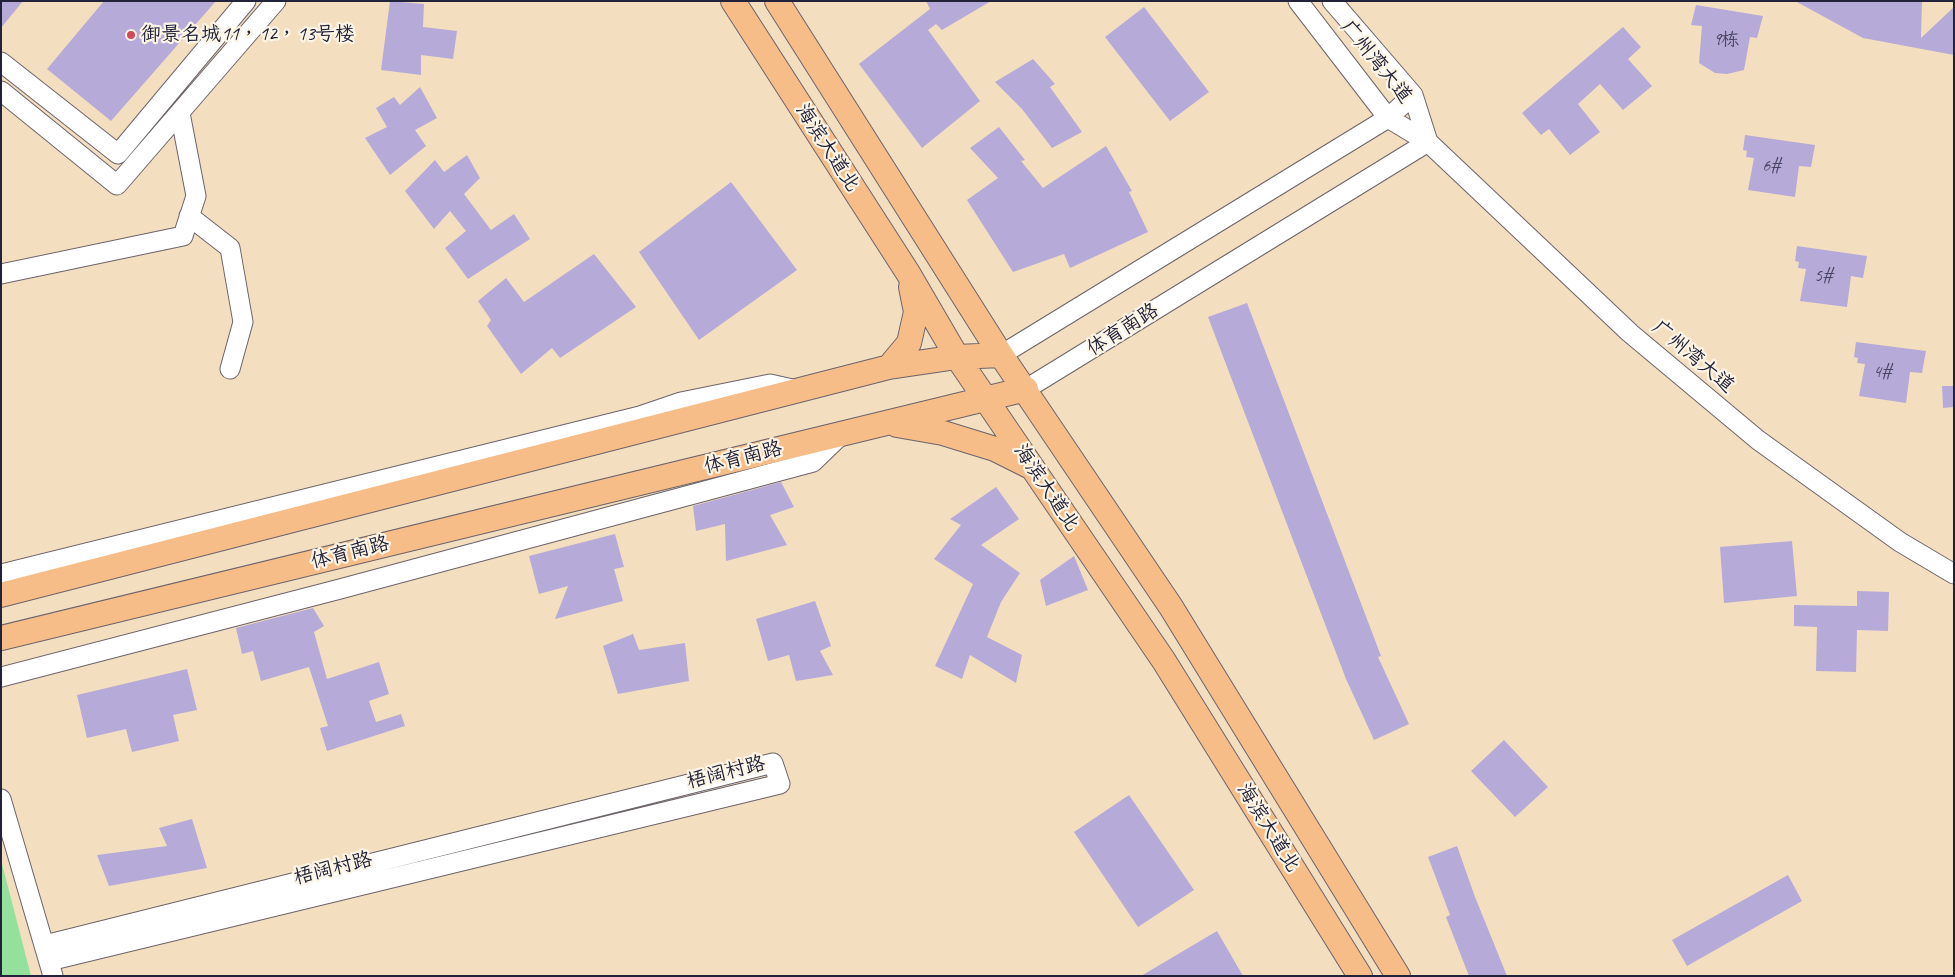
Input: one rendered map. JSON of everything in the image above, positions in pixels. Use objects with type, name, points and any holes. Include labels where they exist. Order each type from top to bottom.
[{"type":"main road","name":"海滨大道北","points":[[733,1],[908,273],[957,357],[1164,661],[1360,976]]},
{"type":"main road","name":"海滨大道北","points":[[777,1],[1001,355],[1171,606],[1398,976]]},
{"type":"main road","points":[[888,368],[909,343],[916,312],[908,273]]},
{"type":"main road","points":[[1,595],[888,368],[957,357],[1001,355]]},
{"type":"main road","name":"体育南路","points":[[1,638],[1026,390]]},
{"type":"main road","points":[[888,423],[943,433],[998,450],[1032,468]]},
{"type":"street","points":[[1,62],[118,154],[246,1]]},
{"type":"street","points":[[1,91],[117,185],[276,1]]},
{"type":"street","name":"广州湾大道","points":[[1298,1],[1388,118],[1428,142],[1630,333],[1758,440],[1900,542],[1954,574]]},
{"type":"street","name":"广州湾大道","points":[[1332,1],[1413,95],[1428,142]]},
{"type":"street","points":[[1001,355],[1388,118],[1413,95]]},
{"type":"street","points":[[1,274],[184,236],[196,196],[180,113]]},
{"type":"street","name":"体育南路","points":[[1026,390],[1428,142]]},
{"type":"street","points":[[189,216],[230,248],[243,322],[230,369]]},
{"type":"street","points":[[1,574],[640,416],[681,402],[770,384],[798,391]]},
{"type":"street","points":[[1,676],[340,589],[813,462],[842,434]]},
{"type":"street","name":"梧阔村路","points":[[773,763],[780,784],[49,961],[773,763]]},
{"type":"street","points":[[1,799],[49,961]]},
{"type":"green space","points":[[1,860],[31,976],[1,976]]},
{"type":"building","points":[[1,1],[23,1],[1,28]]},
{"type":"building","name":"御景名城11，12，13号楼","points":[[104,1],[216,1],[111,121],[47,69]]},
{"type":"building","points":[[390,1],[424,4],[423,27],[457,31],[453,59],[421,55],[421,75],[381,70]]},
{"type":"building","points":[[926,1],[991,1],[942,30],[936,24],[928,30],[980,101],[922,148],[859,64],[930,9]]},
{"type":"building","points":[[1795,1],[1922,1],[1921,38],[1954,7],[1954,55],[1863,38]]},
{"type":"building","points":[[1696,5],[1763,16],[1757,38],[1750,37],[1744,70],[1727,74],[1715,73],[1699,63],[1702,26],[1691,25]]},
{"type":"building","points":[[1144,7],[1209,92],[1170,121],[1105,37]]},
{"type":"building","points":[[1623,27],[1641,47],[1628,59],[1652,86],[1623,110],[1600,84],[1578,104],[1600,132],[1570,155],[1549,129],[1541,135],[1522,113]]},
{"type":"building","points":[[1033,59],[1055,84],[1050,87],[1082,132],[1052,148],[1022,109],[995,82]]},
{"type":"building","points":[[420,87],[437,118],[415,130],[426,146],[390,175],[365,138],[387,127],[376,108],[394,97],[400,105]]},
{"type":"building","points":[[999,127],[1025,160],[1021,161],[1043,188],[1106,146],[1132,191],[1129,192],[1148,232],[1070,268],[1064,254],[1013,272],[967,200],[998,178],[970,148]]},
{"type":"building","points":[[1745,135],[1815,145],[1811,167],[1799,166],[1795,197],[1748,190],[1754,158],[1746,157],[1747,151],[1743,150]]},
{"type":"building","points":[[467,155],[480,178],[464,194],[491,230],[514,214],[530,239],[468,279],[445,248],[466,231],[450,211],[434,229],[405,191],[435,160],[444,172]]},
{"type":"building","points":[[731,182],[797,270],[699,340],[639,252]]},
{"type":"building","points":[[1797,246],[1867,256],[1863,278],[1851,276],[1847,307],[1800,301],[1806,269],[1798,268],[1799,262],[1795,261]]},
{"type":"building","points":[[594,254],[636,307],[560,358],[552,348],[521,374],[487,326],[491,320],[478,301],[506,278],[524,302]]},
{"type":"building","points":[[1247,303],[1381,656],[1378,657],[1409,724],[1374,740],[1346,679],[1208,317]]},
{"type":"building","points":[[1856,342],[1926,351],[1922,373],[1910,372],[1906,403],[1859,396],[1865,364],[1857,363],[1858,358],[1854,357]]},
{"type":"building","points":[[1942,386],[1954,386],[1954,407],[1943,408]]},
{"type":"building","points":[[781,482],[794,507],[770,515],[787,545],[726,561],[725,524],[696,531],[693,506]]},
{"type":"building","points":[[996,487],[1019,519],[981,545],[1020,573],[1001,602],[987,637],[1022,655],[1016,683],[970,655],[962,679],[935,666],[973,584],[934,559],[961,525],[950,519]]},
{"type":"building","points":[[615,534],[624,567],[614,569],[623,601],[555,619],[568,586],[539,594],[529,556]]},
{"type":"building","points":[[1792,541],[1797,596],[1724,603],[1720,547]]},
{"type":"building","points":[[1074,556],[1088,590],[1046,606],[1040,580]]},
{"type":"building","points":[[1857,591],[1889,592],[1888,631],[1857,630],[1856,672],[1816,671],[1817,627],[1794,626],[1794,605],[1857,606]]},
{"type":"building","points":[[815,601],[831,646],[820,651],[833,675],[796,681],[789,655],[768,661],[756,619]]},
{"type":"building","points":[[313,608],[324,626],[314,632],[327,679],[379,662],[389,694],[369,701],[376,722],[401,714],[405,726],[327,751],[320,728],[328,726],[309,667],[261,681],[253,651],[242,654],[236,628]]},
{"type":"building","points":[[633,634],[639,650],[685,643],[689,681],[618,694],[603,646]]},
{"type":"building","points":[[187,669],[197,710],[173,715],[179,741],[132,752],[126,729],[87,738],[77,695]]},
{"type":"building","points":[[1504,740],[1548,787],[1515,817],[1471,771]]},
{"type":"building","points":[[1129,795],[1194,890],[1138,927],[1074,832]]},
{"type":"building","points":[[192,819],[207,868],[109,886],[97,855],[167,846],[159,828]]},
{"type":"building","points":[[1457,846],[1475,897],[1507,976],[1469,976],[1446,917],[1450,915],[1428,857]]},
{"type":"building","points":[[1788,875],[1802,901],[1687,966],[1672,940]]},
{"type":"building","points":[[1217,931],[1243,976],[1141,976]]},
{"type":"place","name":"御景名城11，12，13号楼","points":[[131,35]]}]
